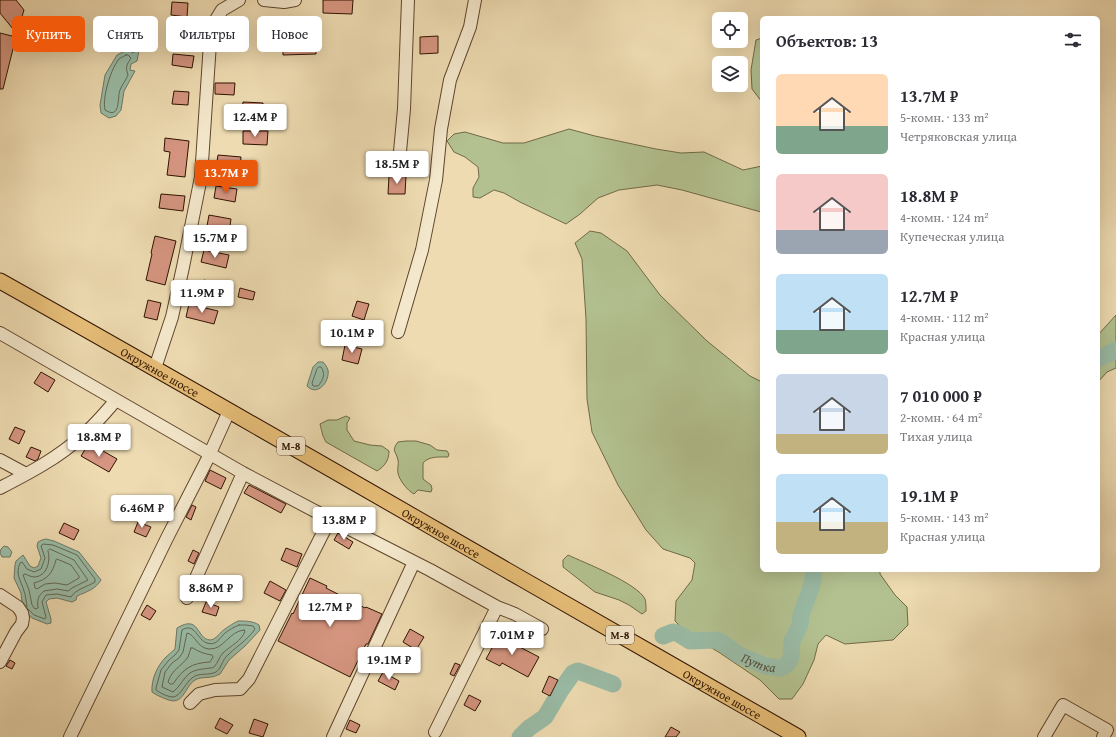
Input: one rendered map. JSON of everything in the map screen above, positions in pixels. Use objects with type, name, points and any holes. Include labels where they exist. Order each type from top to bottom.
[{"type":"main road","name":"Окружное шоссе","points":[[0,281],[677,666],[798,737]]},
{"type":"street","points":[[155,368],[172,317],[201,177],[211,28],[222,10],[239,0]]},
{"type":"street","points":[[264,0],[284,2],[295,0]]},
{"type":"street","points":[[399,162],[404,108],[408,0]]},
{"type":"street","points":[[398,332],[422,250],[432,204],[441,129],[450,80],[470,26],[475,0]]},
{"type":"street","points":[[0,333],[243,473],[497,607],[515,614],[542,629]]},
{"type":"street","points":[[0,488],[63,451],[82,437],[116,400]]},
{"type":"street","points":[[70,737],[167,538],[210,454],[229,411]]},
{"type":"street","points":[[0,460],[26,474]]},
{"type":"street","points":[[187,598],[243,473]]},
{"type":"street","points":[[190,703],[199,694],[215,690],[240,689],[249,680],[330,519]]},
{"type":"street","points":[[333,737],[414,562]]},
{"type":"street","points":[[0,595],[18,608],[22,613],[23,618],[22,624],[0,662]]},
{"type":"street","points":[[435,732],[497,607]]},
{"type":"street","points":[[1044,737],[1063,705],[1109,731]]},
{"type":"shaded area","points":[[760,39],[760,99],[752,89],[751,70],[756,40]]},
{"type":"shaded area","points":[[569,129],[656,149],[681,153],[704,152],[743,170],[760,166],[760,212],[682,190],[657,185],[619,190],[598,198],[566,224],[504,193],[494,190],[480,198],[473,197],[473,188],[479,177],[478,167],[465,157],[454,152],[447,141],[454,134],[465,132],[503,143],[524,143]]},
{"type":"shaded area","points":[[590,231],[601,233],[627,251],[660,295],[707,341],[750,376],[760,381],[760,572],[880,572],[895,595],[907,607],[908,625],[893,640],[845,644],[826,635],[818,644],[814,660],[803,684],[792,699],[779,699],[760,680],[687,633],[675,621],[676,601],[692,580],[695,563],[690,558],[663,549],[646,530],[618,485],[592,432],[587,399],[586,319],[582,259],[575,243]]},
{"type":"shaded area","points":[[1116,315],[1116,368],[1107,372],[1100,380],[1100,333]]},
{"type":"shaded area","points":[[346,416],[350,418],[347,423],[347,430],[354,441],[382,446],[389,451],[386,462],[377,471],[326,442],[320,424],[328,420],[337,420]]},
{"type":"shaded area","points":[[416,441],[430,445],[437,450],[447,451],[449,454],[448,457],[431,458],[423,463],[423,479],[431,485],[431,492],[418,490],[414,494],[400,479],[398,460],[394,449],[398,442]]},
{"type":"shaded area","points":[[568,555],[610,574],[632,586],[645,599],[646,611],[642,614],[619,600],[595,592],[563,567],[563,560]]},
{"type":"water","points":[[123,52],[139,52],[137,61],[131,64],[130,70],[135,71],[124,91],[121,110],[116,116],[109,118],[101,113],[100,105],[105,75],[117,55]]},
{"type":"water","points":[[318,362],[323,362],[327,367],[328,375],[322,387],[315,390],[307,386],[313,367]]},
{"type":"water","points":[[46,539],[79,552],[101,580],[94,588],[77,596],[76,600],[72,602],[57,598],[49,599],[46,602],[51,623],[47,624],[32,618],[23,610],[21,593],[14,578],[16,561],[23,555],[30,566],[34,568],[38,566],[41,558],[37,546],[38,542]]},
{"type":"water","points":[[4,546],[8,547],[12,552],[10,557],[2,557],[0,553]]},
{"type":"water","points":[[238,621],[247,621],[259,625],[260,630],[229,660],[220,674],[213,677],[195,680],[177,700],[172,701],[152,692],[152,683],[157,669],[167,656],[175,649],[177,628],[184,624],[194,625],[202,636],[206,639],[212,640],[223,630]]},
{"type":"water","points":[[390,650],[399,657],[402,663],[402,666],[395,671],[383,666],[378,660],[382,654]]},
{"type":"building","points":[[0,0],[16,0],[24,10],[22,16],[12,16],[12,28],[0,13]]},
{"type":"building","points":[[323,0],[353,0],[352,14],[323,13]]},
{"type":"building","points":[[172,2],[188,3],[187,16],[171,15]]},
{"type":"building","points":[[0,33],[12,36],[12,52],[3,89],[0,89]]},
{"type":"building","points":[[438,36],[438,53],[420,54],[420,37]]},
{"type":"building","points":[[283,52],[316,52],[316,54],[283,55]]},
{"type":"building","points":[[173,54],[194,56],[192,68],[172,65]]},
{"type":"building","points":[[215,83],[235,83],[234,95],[215,94]]},
{"type":"building","points":[[174,91],[189,92],[188,105],[172,104]]},
{"type":"building","points":[[243,102],[263,103],[263,115],[242,114]]},
{"type":"building","points":[[243,131],[268,131],[267,145],[243,144]]},
{"type":"building","points":[[165,138],[189,141],[185,177],[167,175],[170,152],[164,151]]},
{"type":"building","points":[[218,155],[241,157],[240,170],[216,168]]},
{"type":"building","points":[[389,176],[406,176],[405,194],[388,194]]},
{"type":"building","points":[[216,186],[237,189],[235,202],[214,198]]},
{"type":"building","points":[[161,194],[185,196],[183,211],[159,208]]},
{"type":"building","points":[[209,215],[231,219],[229,233],[221,232],[222,228],[207,226]]},
{"type":"building","points":[[155,236],[176,241],[165,285],[146,280]]},
{"type":"building","points":[[204,250],[229,255],[226,268],[201,262]]},
{"type":"building","points":[[204,280],[225,286],[222,298],[201,292]]},
{"type":"building","points":[[240,288],[255,292],[253,300],[238,297]]},
{"type":"building","points":[[148,300],[161,303],[157,320],[144,317]]},
{"type":"building","points":[[357,301],[369,304],[364,320],[352,316]]},
{"type":"building","points":[[189,304],[218,311],[214,324],[186,317]]},
{"type":"building","points":[[345,345],[362,349],[358,364],[342,360]]},
{"type":"building","points":[[41,372],[55,380],[48,392],[34,383]]},
{"type":"building","points":[[15,427],[25,431],[19,444],[9,439]]},
{"type":"building","points":[[89,443],[117,459],[109,472],[81,456]]},
{"type":"building","points":[[31,447],[41,451],[38,459],[35,461],[26,457]]},
{"type":"building","points":[[210,470],[226,478],[221,489],[205,481]]},
{"type":"building","points":[[249,485],[286,504],[281,513],[244,493]]},
{"type":"building","points":[[192,505],[196,507],[191,520],[186,517]]},
{"type":"building","points":[[138,522],[151,527],[146,537],[134,532]]},
{"type":"building","points":[[64,523],[79,530],[74,540],[59,533]]},
{"type":"building","points":[[338,533],[353,542],[349,549],[334,540]]},
{"type":"building","points":[[286,548],[302,554],[297,567],[281,560]]},
{"type":"building","points":[[193,550],[199,553],[194,564],[188,561]]},
{"type":"building","points":[[310,578],[365,608],[366,607],[382,614],[350,677],[278,641]]},
{"type":"building","points":[[270,581],[286,590],[280,601],[264,593]]},
{"type":"building","points":[[206,602],[219,607],[216,616],[202,612]]},
{"type":"building","points":[[147,605],[156,611],[150,620],[141,615]]},
{"type":"building","points":[[410,629],[424,637],[416,650],[403,642]]},
{"type":"building","points":[[499,635],[539,657],[528,677],[502,663],[500,666],[486,659]]},
{"type":"building","points":[[10,660],[15,663],[12,669],[6,666]]},
{"type":"building","points":[[455,663],[460,665],[454,676],[450,674]]},
{"type":"building","points":[[383,672],[399,681],[395,690],[378,681]]},
{"type":"building","points":[[549,676],[558,680],[550,696],[542,692]]},
{"type":"building","points":[[469,695],[481,701],[475,711],[464,705]]},
{"type":"building","points":[[220,718],[233,725],[227,734],[215,728]]},
{"type":"building","points":[[254,719],[268,724],[263,737],[249,733]]},
{"type":"building","points":[[350,720],[360,725],[356,733],[346,729]]},
{"type":"building","points":[[671,727],[680,732],[676,737],[665,737]]},
{"type":"waterway","name":"Путка","points":[[1100,358],[1116,350]]},
{"type":"waterway","name":"Путка","points":[[663,636],[673,632],[690,641],[716,640],[739,655],[765,666],[780,668],[785,666],[791,657],[792,641],[800,625],[801,615],[812,585],[814,572]]},
{"type":"waterway","name":"Путка","points":[[520,737],[529,728],[545,717],[573,673],[578,671],[613,684]]}]
